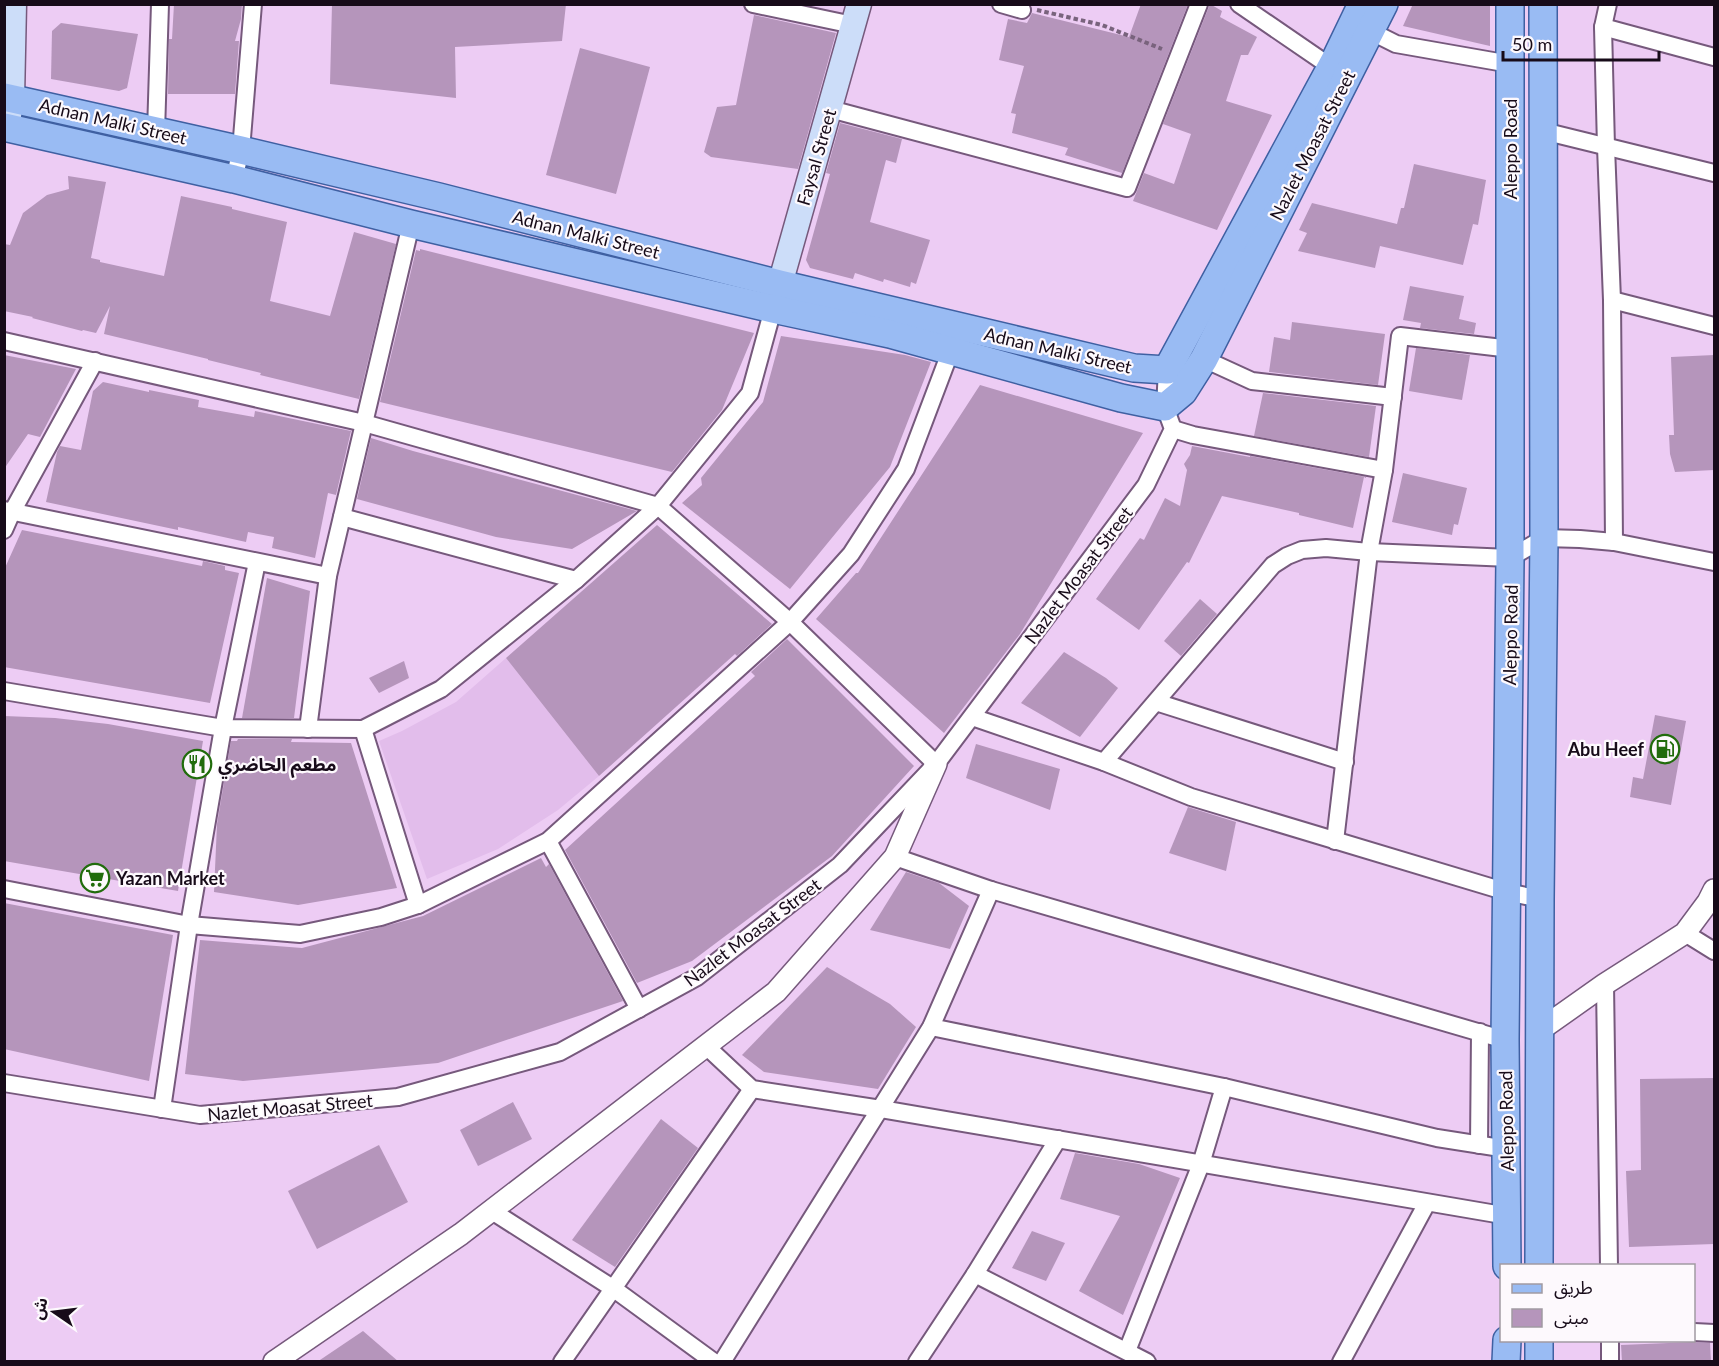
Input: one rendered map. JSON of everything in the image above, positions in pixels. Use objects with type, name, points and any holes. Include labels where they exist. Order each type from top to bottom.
[{"type":"main road","points":[[5,129],[14,4]]},
{"type":"main road","name":"Nazlet Moasat Street","points":[[1167,370],[1331,67],[1362,4]]},
{"type":"main road","name":"Nazlet Moasat Street","points":[[1169,418],[1204,359],[1384,4]]},
{"type":"main road","name":"Aleppo Road","points":[[1507,1264],[1505,1040],[1510,558],[1510,4]]},
{"type":"main road","name":"Aleppo Road","points":[[1539,1264],[1544,538],[1543,4]]},
{"type":"main road","name":"Faysal Street","points":[[777,296],[856,15]]},
{"type":"main road","name":"Adnan Malki Street","points":[[8,97],[450,200],[777,296],[890,334],[1121,398],[1169,418]]},
{"type":"main road","name":"Adnan Malki Street","points":[[5,129],[234,179],[411,224],[1134,368],[1167,370]]},
{"type":"main road","points":[[1506,1362],[1507,1342]]},
{"type":"main road","points":[[1539,1342],[1539,1362]]},
{"type":"street","points":[[156,132],[160,4]]},
{"type":"street","points":[[234,179],[241,150],[253,4]]},
{"type":"street","points":[[1001,4],[1022,10]]},
{"type":"street","points":[[830,109],[1127,188],[1199,4]]},
{"type":"street","points":[[1239,4],[1331,67]]},
{"type":"street","points":[[1608,4],[1603,27],[1612,300],[1614,542]]},
{"type":"street","points":[[759,5],[856,15]]},
{"type":"street","points":[[1603,27],[1714,57]]},
{"type":"street","points":[[1370,32],[1396,44],[1510,64]]},
{"type":"street","points":[[1543,131],[1714,173]]},
{"type":"street","points":[[308,729],[328,576],[411,224]]},
{"type":"street","points":[[4,691],[223,728],[363,729],[441,689],[576,580],[658,506],[750,393],[777,296]]},
{"type":"street","points":[[1612,300],[1714,326]]},
{"type":"street","points":[[1335,841],[1369,552],[1384,470],[1400,336],[1511,348]]},
{"type":"street","points":[[4,341],[364,423],[658,506],[790,622],[936,764],[895,856],[776,992],[461,1234],[276,1361]]},
{"type":"street","points":[[4,889],[189,925],[300,934],[381,917],[418,904],[548,841],[790,622],[851,554],[906,469],[951,350]]},
{"type":"street","points":[[1204,359],[1252,381],[1393,397]]},
{"type":"street","points":[[4,530],[8,511],[95,361]]},
{"type":"street","name":"Nazlet Moasat Street","points":[[4,1083],[200,1116],[398,1097],[561,1052],[697,977],[840,865],[936,764],[1146,485],[1169,418],[1167,370]]},
{"type":"street","points":[[1169,418],[1192,435],[1384,470]]},
{"type":"street","points":[[8,511],[328,576]]},
{"type":"street","points":[[342,517],[576,580]]},
{"type":"street","points":[[1104,762],[1273,565],[1302,550],[1326,548],[1510,558],[1544,538],[1580,538],[1614,542],[1714,562]]},
{"type":"street","points":[[162,1109],[189,925],[223,728],[257,562]]},
{"type":"street","points":[[1156,702],[1345,762]]},
{"type":"street","points":[[972,717],[1104,762],[1191,797],[1507,892],[1540,898]]},
{"type":"street","points":[[363,729],[418,904]]},
{"type":"street","points":[[548,841],[639,1009]]},
{"type":"street","points":[[895,856],[991,890],[1505,1040]]},
{"type":"street","points":[[722,1362],[931,1027],[991,890]]},
{"type":"street","points":[[1540,1030],[1605,984],[1685,933],[1712,897]]},
{"type":"street","points":[[1685,933],[1714,951]]},
{"type":"street","points":[[1605,984],[1609,1264]]},
{"type":"street","points":[[931,1027],[1224,1087],[1437,1138],[1507,1149]]},
{"type":"street","points":[[1479,1145],[1480,1032]]},
{"type":"street","points":[[706,1046],[752,1089],[1508,1216]]},
{"type":"street","points":[[1126,1351],[1201,1164],[1224,1087]]},
{"type":"street","points":[[562,1362],[752,1089]]},
{"type":"street","points":[[916,1362],[975,1274],[1058,1139]]},
{"type":"street","points":[[1341,1362],[1427,1203]]},
{"type":"street","points":[[492,1211],[614,1289],[714,1362]]},
{"type":"street","points":[[975,1274],[1147,1362]]},
{"type":"street","points":[[1695,1332],[1714,1334]]},
{"type":"street","points":[[1610,1342],[1610,1362]]},
{"type":"path","points":[[1022,10],[1026,7],[1102,25],[1179,56]]},
{"type":"shaded area","points":[[506,658],[599,776],[558,810],[498,849],[427,879],[379,741],[456,702]]},
{"type":"building","points":[[174,4],[242,4],[241,19],[235,41],[239,41],[235,94],[168,94],[169,39],[172,39]]},
{"type":"building","points":[[332,4],[566,4],[562,41],[455,47],[456,98],[330,84]]},
{"type":"building","points":[[1141,4],[1188,4],[1122,173],[1065,155],[1068,148],[1012,133],[1016,114],[1011,113],[1024,66],[999,60],[1008,19],[1027,23],[1032,13],[1129,37]]},
{"type":"building","points":[[1210,4],[1222,11],[1220,17],[1257,37],[1248,55],[1241,55],[1226,101],[1272,115],[1217,230],[1133,201],[1144,173],[1174,184],[1191,134],[1163,124]]},
{"type":"building","points":[[1413,4],[1490,4],[1490,46],[1403,26]]},
{"type":"building","points":[[754,15],[836,33],[798,169],[711,157],[704,152],[717,107],[736,105]]},
{"type":"building","points":[[61,23],[138,34],[127,88],[119,91],[51,79],[52,31]]},
{"type":"building","points":[[580,48],[650,67],[616,194],[546,175]]},
{"type":"building","points":[[840,123],[902,139],[896,163],[886,160],[870,222],[930,240],[916,284],[911,282],[910,287],[884,279],[883,282],[855,273],[853,279],[810,268],[806,260],[830,174],[826,173]]},
{"type":"building","points":[[1414,164],[1486,180],[1478,225],[1473,224],[1463,265],[1380,246],[1375,268],[1298,251],[1307,233],[1299,230],[1312,203],[1397,224],[1401,208],[1404,208]]},
{"type":"building","points":[[68,176],[106,182],[91,258],[164,276],[181,196],[287,222],[270,301],[330,316],[354,232],[396,244],[359,399],[104,334],[110,306],[96,333],[4,311],[4,244],[10,245],[23,213],[47,195],[69,189]]},
{"type":"building","points":[[420,249],[754,333],[722,410],[672,472],[380,402],[416,250],[420,251]]},
{"type":"building","points":[[1410,286],[1464,296],[1459,319],[1476,323],[1474,334],[1420,328],[1421,323],[1403,320]]},
{"type":"building","points":[[1292,322],[1385,334],[1378,385],[1269,372],[1274,337],[1290,340]]},
{"type":"building","points":[[781,336],[905,355],[931,362],[890,467],[790,589],[682,503],[702,485],[701,478],[763,402]]},
{"type":"building","points":[[1416,348],[1470,355],[1462,400],[1409,391]]},
{"type":"building","points":[[4,355],[76,369],[40,437],[28,434],[4,469]]},
{"type":"building","points":[[1714,355],[1714,470],[1675,472],[1670,454],[1669,435],[1674,435],[1671,357]]},
{"type":"building","points":[[103,382],[199,400],[198,407],[254,417],[255,411],[351,431],[336,495],[328,493],[315,558],[272,548],[274,537],[248,532],[246,542],[46,502],[57,452],[60,446],[81,450],[93,391]]},
{"type":"building","points":[[980,385],[1143,433],[1020,634],[944,733],[816,619],[858,573]]},
{"type":"building","points":[[1263,393],[1376,406],[1369,457],[1254,436]]},
{"type":"building","points":[[371,438],[637,511],[572,549],[496,537],[357,499]]},
{"type":"building","points":[[1192,446],[1366,477],[1364,477],[1353,528],[1222,496],[1189,563],[1187,562],[1139,630],[1096,599],[1140,538],[1144,540],[1165,498],[1180,506],[1187,470],[1184,464],[1190,455]]},
{"type":"building","points":[[1403,473],[1467,488],[1458,525],[1454,524],[1452,535],[1392,522]]},
{"type":"building","points":[[657,525],[772,624],[737,656],[735,654],[599,776],[506,658]]},
{"type":"building","points":[[22,530],[202,566],[203,561],[225,566],[225,570],[239,573],[210,703],[4,667],[4,570]]},
{"type":"building","points":[[267,578],[310,591],[294,718],[242,718]]},
{"type":"building","points":[[1200,599],[1217,614],[1181,656],[1164,641]]},
{"type":"building","points":[[787,639],[914,766],[832,856],[692,961],[637,983],[565,850],[755,676],[751,672]]},
{"type":"building","points":[[1064,652],[1118,688],[1080,737],[1021,703]]},
{"type":"building","points":[[404,661],[409,678],[379,693],[369,678]]},
{"type":"building","name":"Abu Heef","points":[[1655,715],[1686,721],[1671,805],[1630,797],[1633,777],[1643,779]]},
{"type":"building","points":[[4,716],[55,718],[108,724],[203,741],[178,891],[4,861]]},
{"type":"building","points":[[292,739],[291,742],[351,743],[397,888],[298,905],[214,892],[217,824],[231,741]]},
{"type":"building","points":[[976,744],[1060,769],[1050,810],[966,778]]},
{"type":"building","points":[[1188,807],[1236,822],[1226,871],[1169,853]]},
{"type":"building","points":[[541,858],[546,867],[549,864],[623,1001],[438,1063],[243,1081],[185,1074],[200,940],[302,948],[423,916]]},
{"type":"building","points":[[906,872],[939,883],[969,906],[950,949],[870,930]]},
{"type":"building","points":[[4,903],[173,935],[149,1081],[4,1049]]},
{"type":"building","points":[[827,967],[890,1004],[916,1027],[878,1089],[764,1072],[742,1055]]},
{"type":"building","points":[[1714,1078],[1714,1244],[1629,1247],[1626,1171],[1641,1170],[1640,1079]]},
{"type":"building","points":[[513,1102],[532,1139],[478,1166],[460,1130]]},
{"type":"building","points":[[661,1119],[698,1148],[615,1267],[572,1240]]},
{"type":"building","points":[[379,1145],[408,1202],[317,1249],[288,1191]]},
{"type":"building","points":[[1075,1153],[1139,1164],[1180,1178],[1123,1315],[1079,1291],[1120,1216],[1060,1199]]},
{"type":"building","points":[[1032,1231],[1065,1243],[1046,1281],[1012,1268]]},
{"type":"building","points":[[363,1331],[399,1362],[317,1362]]},
{"type":"building","points":[[1710,1343],[1711,1362],[1622,1362],[1621,1345]]},
{"type":"place","name":"Abu Heef","points":[[1665,749]]},
{"type":"place","name":"مطعم الحاضري","points":[[197,764]]},
{"type":"place","name":"Yazan Market","points":[[95,878]]}]
